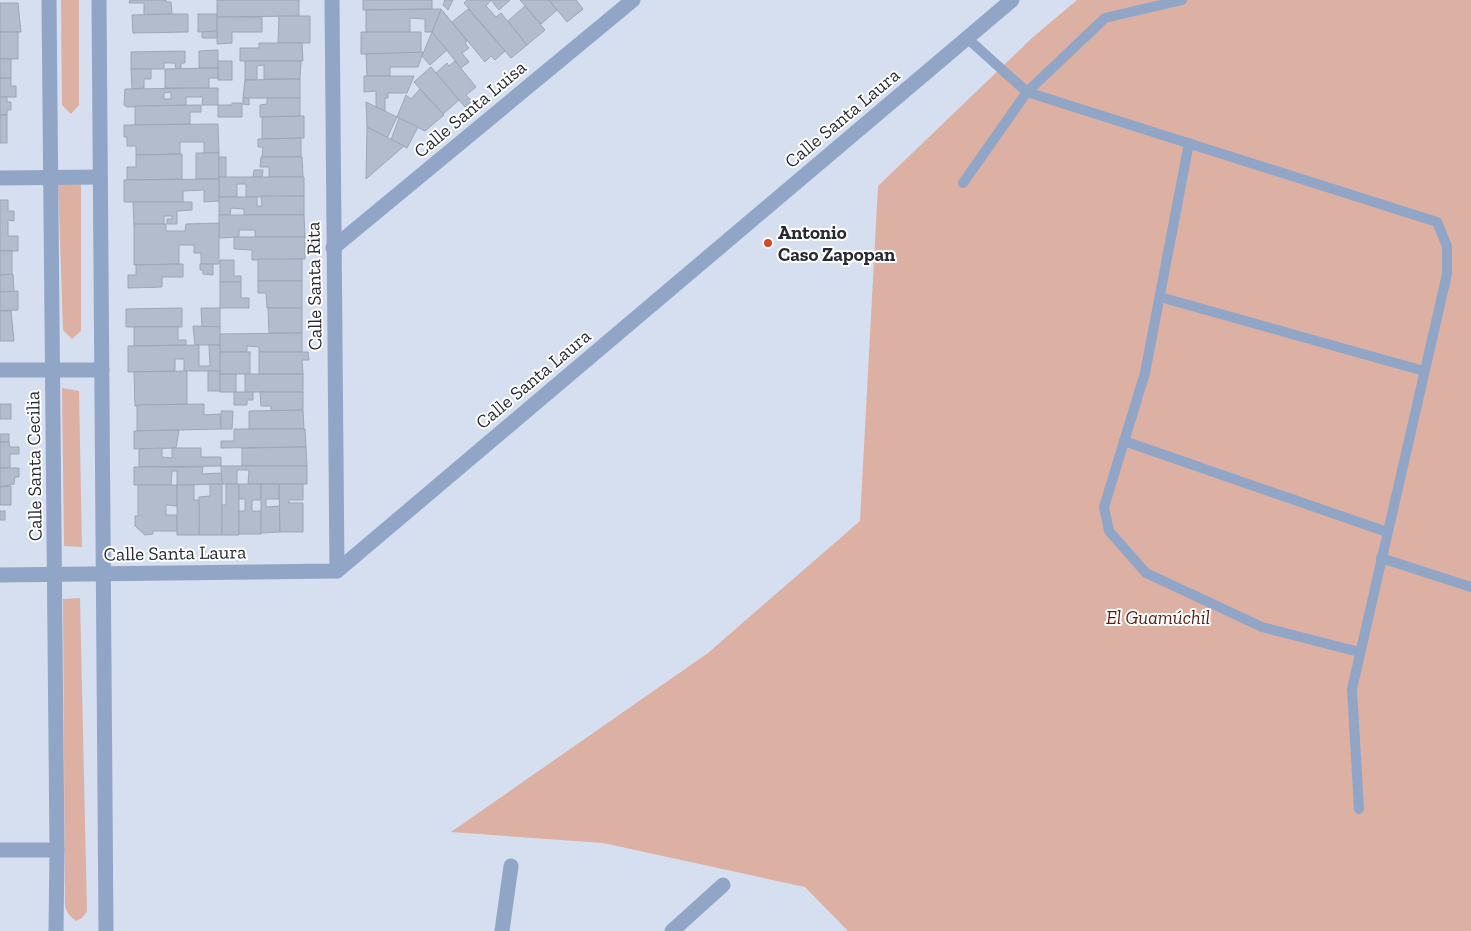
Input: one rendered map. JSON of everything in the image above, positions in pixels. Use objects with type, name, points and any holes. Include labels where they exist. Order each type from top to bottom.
[{"type":"street","name":"Calle Santa Cecilia","points":[[49,0],[55,574],[56,931]]},
{"type":"street","points":[[99,0],[106,931]]},
{"type":"street","name":"Calle Santa Rita","points":[[332,0],[337,571]]},
{"type":"street","name":"Calle Santa Luisa","points":[[333,248],[632,0]]},
{"type":"street","name":"Calle Santa Laura","points":[[0,575],[337,571],[1012,0]]},
{"type":"street","points":[[0,178],[100,176]]},
{"type":"street","points":[[0,370],[102,370]]},
{"type":"street","points":[[0,850],[57,850]]},
{"type":"street","points":[[502,931],[511,866]]},
{"type":"street","points":[[672,931],[723,885]]},
{"type":"lane","points":[[963,183],[1027,92],[1106,18],[1182,0]]},
{"type":"lane","points":[[967,38],[1027,92],[1437,222],[1447,246],[1447,274],[1352,688],[1359,809]]},
{"type":"lane","points":[[1189,144],[1145,373],[1104,507],[1109,531],[1146,573],[1262,627],[1360,652]]},
{"type":"lane","points":[[1160,297],[1424,371]]},
{"type":"lane","points":[[1124,441],[1387,532]]},
{"type":"lane","points":[[1381,558],[1471,587]]},
{"type":"green space","points":[[61,0],[79,0],[79,105],[71,114],[62,105]]},
{"type":"green space","name":"El Guamúchil","points":[[1077,0],[1471,0],[1471,931],[848,931],[805,887],[603,843],[451,832],[708,653],[860,521],[878,186],[1032,38]]},
{"type":"green space","points":[[81,180],[81,331],[72,339],[63,330],[58,181]]},
{"type":"green space","points":[[62,388],[79,391],[82,547],[64,546]]},
{"type":"green space","points":[[80,598],[87,911],[82,918],[76,921],[69,915],[65,907],[63,599]]},
{"type":"building","points":[[130,0],[166,0],[166,2],[171,2],[172,14],[144,15],[144,3],[129,3]]},
{"type":"building","points":[[217,0],[299,0],[299,16],[217,17]]},
{"type":"building","points":[[363,0],[432,0],[432,9],[363,10]]},
{"type":"building","points":[[445,0],[453,0],[448,10],[443,5]]},
{"type":"building","points":[[467,0],[491,0],[486,6],[496,17],[501,13],[527,45],[511,58],[464,3]]},
{"type":"building","points":[[491,0],[510,0],[499,10]]},
{"type":"building","points":[[520,0],[549,0],[557,10],[541,24]]},
{"type":"building","points":[[549,0],[576,0],[583,9],[567,22]]},
{"type":"building","points":[[0,3],[18,3],[21,32],[0,32]]},
{"type":"building","points":[[525,6],[545,30],[527,45],[508,21]]},
{"type":"building","points":[[441,9],[467,41],[465,43],[469,48],[462,53],[469,62],[461,68],[432,32]]},
{"type":"building","points":[[441,9],[432,32],[425,32],[425,19],[410,18],[410,32],[366,32],[366,10]]},
{"type":"building","points":[[468,9],[505,51],[495,60],[491,56],[485,62],[452,22]]},
{"type":"building","points":[[188,14],[188,32],[133,33],[132,15]]},
{"type":"building","points":[[198,14],[217,14],[217,31],[198,32]]},
{"type":"building","points":[[279,16],[310,16],[310,43],[278,43]]},
{"type":"building","points":[[217,17],[262,17],[262,32],[232,32],[232,43],[217,44]]},
{"type":"building","points":[[217,31],[217,38],[202,38],[202,32]]},
{"type":"building","points":[[0,32],[18,32],[18,59],[0,59]]},
{"type":"building","points":[[361,32],[421,32],[421,53],[361,54]]},
{"type":"building","points":[[432,32],[447,50],[430,65],[422,56]]},
{"type":"building","points":[[259,43],[302,43],[303,61],[240,61],[240,48],[259,48]]},
{"type":"building","points":[[218,50],[218,68],[199,68],[199,51]]},
{"type":"building","points":[[185,51],[185,63],[181,63],[181,68],[176,69],[175,63],[164,63],[164,69],[131,69],[131,52]]},
{"type":"building","points":[[423,52],[418,67],[390,67],[390,76],[367,76],[366,54]]},
{"type":"building","points":[[0,59],[11,59],[11,78],[0,78]]},
{"type":"building","points":[[218,61],[232,61],[232,80],[218,80]]},
{"type":"building","points":[[245,61],[301,61],[300,79],[264,79],[264,65],[257,66],[257,79],[245,80]]},
{"type":"building","points":[[455,61],[476,87],[466,95],[472,101],[465,107],[436,73],[447,63],[449,66]]},
{"type":"building","points":[[431,67],[459,100],[443,114],[414,82]]},
{"type":"building","points":[[218,68],[218,78],[209,78],[209,88],[165,88],[165,69]]},
{"type":"building","points":[[131,69],[151,69],[151,79],[144,79],[144,88],[132,89]]},
{"type":"building","points":[[364,76],[414,76],[407,93],[388,93],[388,98],[385,98],[385,111],[376,107],[376,91],[364,92]]},
{"type":"building","points":[[0,78],[11,78],[11,86],[16,86],[16,97],[0,97]]},
{"type":"building","points":[[300,79],[300,98],[243,98],[245,80]]},
{"type":"building","points":[[218,88],[218,105],[202,105],[203,97],[186,97],[186,105],[127,107],[124,105],[125,89]],"holes":[[[171,92],[171,99],[164,99],[164,93]]]},
{"type":"building","points":[[420,89],[444,115],[425,131],[397,117],[406,95],[411,99]]},
{"type":"building","points":[[0,97],[7,97],[7,102],[11,102],[11,110],[7,110],[7,115],[0,115]]},
{"type":"building","points":[[243,98],[249,98],[249,105],[243,104]]},
{"type":"building","points":[[267,98],[300,98],[300,116],[260,117],[260,105],[267,104]]},
{"type":"building","points":[[366,102],[397,117],[387,138],[367,127]]},
{"type":"building","points":[[232,103],[242,103],[242,117],[218,117],[218,105],[232,105]]},
{"type":"building","points":[[201,105],[201,112],[190,112],[190,124],[135,125],[135,106]]},
{"type":"building","points":[[0,115],[7,115],[7,143],[0,143]]},
{"type":"building","points":[[304,116],[304,138],[262,139],[262,117]]},
{"type":"building","points":[[399,118],[418,127],[407,148],[391,140]]},
{"type":"building","points":[[218,124],[219,153],[204,153],[204,142],[180,142],[180,154],[136,155],[136,146],[127,146],[127,137],[124,137],[124,125]]},
{"type":"building","points":[[367,127],[404,146],[366,179]]},
{"type":"building","points":[[301,138],[301,157],[262,157],[263,147],[258,147],[258,139]]},
{"type":"building","points":[[196,153],[219,153],[219,179],[196,179]]},
{"type":"building","points":[[182,154],[182,179],[127,180],[127,167],[136,167],[136,155]]},
{"type":"building","points":[[219,157],[226,157],[226,177],[219,177]]},
{"type":"building","points":[[261,157],[302,157],[303,177],[269,177],[269,167],[260,167]]},
{"type":"building","points":[[254,170],[263,170],[262,177],[253,177]]},
{"type":"building","points":[[219,177],[304,177],[304,196],[246,197],[246,184],[237,184],[237,197],[219,197]]},
{"type":"building","points":[[219,179],[219,201],[204,202],[204,190],[183,191],[183,202],[124,202],[124,180]]},
{"type":"building","points":[[261,196],[304,196],[304,215],[244,215],[244,209],[231,208],[230,215],[219,215],[219,197],[257,197],[257,206],[262,206]]},
{"type":"building","points":[[0,200],[8,200],[8,211],[14,211],[14,221],[8,220],[8,236],[18,236],[18,251],[0,251]]},
{"type":"building","points":[[133,202],[192,202],[192,210],[177,211],[177,224],[167,224],[167,219],[172,219],[172,216],[164,216],[164,224],[134,224]]},
{"type":"building","points":[[219,215],[304,215],[305,237],[255,237],[255,230],[239,230],[239,237],[219,238]]},
{"type":"building","points":[[219,223],[219,264],[201,264],[201,253],[194,253],[194,245],[179,245],[179,264],[134,265],[134,224],[166,224],[166,231],[185,231],[186,224]]},
{"type":"building","points":[[234,237],[305,237],[305,259],[252,260],[252,250],[234,249]]},
{"type":"building","points":[[0,251],[12,251],[12,275],[0,275]]},
{"type":"building","points":[[258,259],[302,259],[302,281],[258,281]]},
{"type":"building","points":[[220,260],[234,260],[234,276],[241,276],[241,282],[220,282]]},
{"type":"building","points":[[183,264],[183,277],[162,277],[162,287],[128,288],[128,275],[136,275],[136,265]]},
{"type":"building","points":[[200,264],[213,264],[213,275],[203,274],[203,270],[200,270]]},
{"type":"building","points":[[13,274],[14,292],[0,292],[0,275]]},
{"type":"building","points":[[258,281],[302,281],[302,308],[267,308],[266,293],[258,293]]},
{"type":"building","points":[[220,282],[241,282],[241,298],[249,298],[249,308],[220,308]]},
{"type":"building","points":[[18,291],[18,310],[0,311],[0,292]]},
{"type":"building","points":[[182,308],[182,327],[126,327],[126,309]]},
{"type":"building","points":[[201,308],[220,308],[220,327],[202,327]]},
{"type":"building","points":[[268,308],[302,308],[302,333],[269,333]]},
{"type":"building","points":[[0,311],[11,311],[14,341],[0,341]]},
{"type":"building","points":[[193,326],[220,327],[220,345],[195,345]]},
{"type":"building","points":[[134,327],[178,327],[178,340],[186,340],[186,345],[134,346]]},
{"type":"building","points":[[302,333],[302,352],[259,352],[259,347],[247,346],[247,352],[220,352],[220,334]]},
{"type":"building","points":[[199,345],[199,366],[210,366],[209,345],[220,345],[220,371],[184,371],[184,359],[175,359],[175,371],[128,372],[128,346]]},
{"type":"building","points":[[220,352],[250,352],[250,374],[220,374]]},
{"type":"building","points":[[259,352],[308,352],[309,360],[302,360],[303,374],[259,374]]},
{"type":"building","points":[[187,371],[187,404],[135,406],[134,372]]},
{"type":"building","points":[[208,371],[220,371],[220,391],[208,391]]},
{"type":"building","points":[[220,374],[236,374],[236,392],[220,392]]},
{"type":"building","points":[[245,374],[303,374],[303,392],[245,392]]},
{"type":"building","points":[[234,392],[253,392],[253,400],[247,400],[247,405],[234,405]]},
{"type":"building","points":[[260,392],[303,392],[303,410],[271,411],[271,406],[261,406]]},
{"type":"building","points":[[0,404],[11,404],[11,419],[0,419]]},
{"type":"building","points":[[204,404],[204,415],[220,414],[221,429],[137,431],[137,405]]},
{"type":"building","points":[[303,410],[304,429],[249,429],[249,411]]},
{"type":"building","points":[[221,411],[233,411],[232,429],[221,429]]},
{"type":"building","points":[[234,429],[305,429],[306,447],[221,448],[221,441],[234,441]]},
{"type":"building","points":[[179,430],[176,448],[134,449],[134,431]]},
{"type":"building","points":[[0,434],[9,434],[9,442],[0,442]]},
{"type":"building","points":[[0,442],[9,442],[10,447],[19,447],[19,454],[10,454],[10,468],[0,468]]},
{"type":"building","points":[[306,447],[307,466],[242,466],[242,448]]},
{"type":"building","points":[[162,448],[162,457],[172,458],[172,448],[201,448],[201,457],[221,457],[221,466],[139,467],[139,449]]},
{"type":"building","points":[[221,466],[307,466],[307,484],[248,484],[249,470],[237,470],[237,484],[222,484]]},
{"type":"building","points":[[134,467],[203,467],[202,474],[221,473],[222,484],[177,485],[177,471],[172,471],[171,485],[134,485]]},
{"type":"building","points":[[0,468],[19,468],[19,477],[15,477],[14,484],[0,487]]},
{"type":"building","points":[[210,484],[222,484],[222,535],[199,535],[199,497],[210,496]]},
{"type":"building","points":[[226,484],[239,484],[239,535],[222,535],[222,505],[226,505]]},
{"type":"building","points":[[239,484],[261,484],[261,500],[252,500],[252,511],[261,511],[261,534],[239,534],[239,511],[245,511],[245,499],[239,499]]},
{"type":"building","points":[[261,484],[279,484],[279,499],[266,499],[266,507],[280,506],[280,532],[261,533]]},
{"type":"building","points":[[279,484],[303,484],[303,500],[289,500],[289,503],[303,503],[303,532],[280,532]]},
{"type":"building","points":[[138,485],[177,485],[177,506],[166,505],[166,515],[177,515],[177,531],[153,531],[153,534],[145,535],[135,526],[135,516],[138,516]]},
{"type":"building","points":[[177,485],[194,485],[194,500],[199,500],[199,535],[177,535]]},
{"type":"building","points":[[11,486],[11,505],[0,505],[0,487]]},
{"type":"building","points":[[0,511],[5,511],[5,520],[0,520]]},
{"type":"place","name":"Antonio Caso Zapopan","points":[[768,243]]}]
